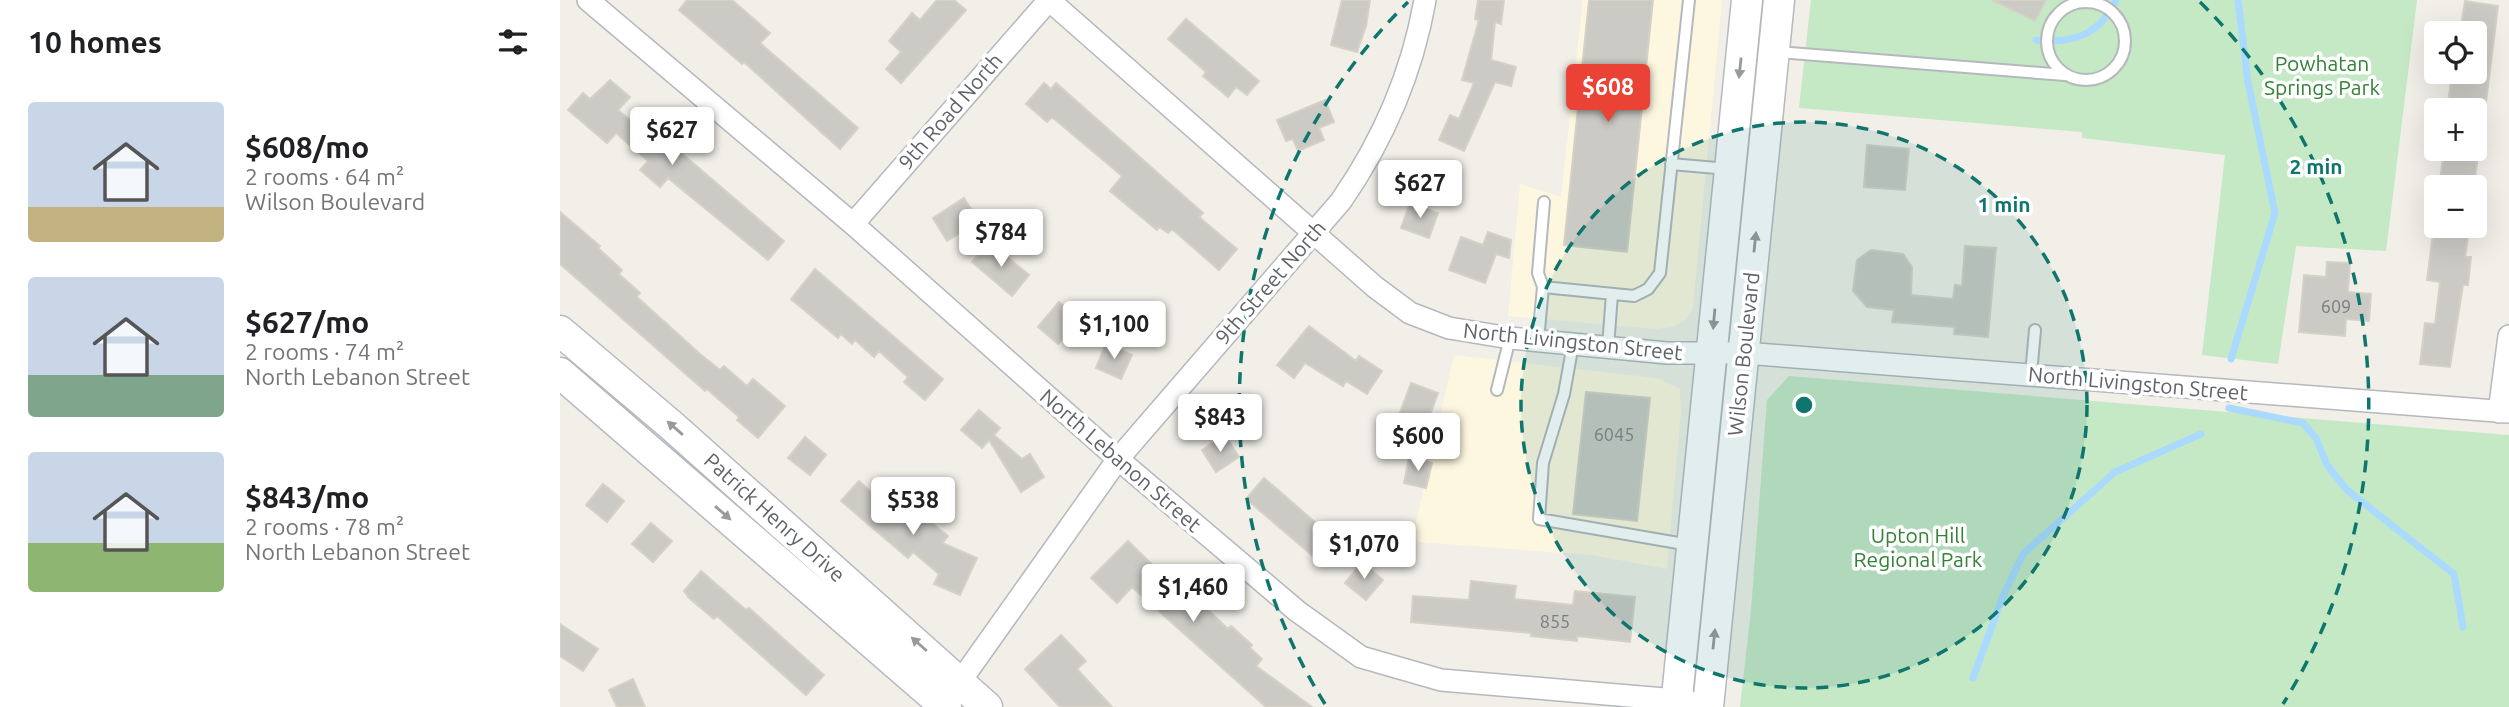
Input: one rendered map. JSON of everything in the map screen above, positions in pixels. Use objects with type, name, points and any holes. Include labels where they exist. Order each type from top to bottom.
[{"type":"main road","name":"Wilson Boulevard","points":[[1676,704],[1747,0]]},
{"type":"main road","name":"Wilson Boulevard","points":[[1708,705],[1779,0]]},
{"type":"main road","name":"Patrick Henry Drive","points":[[560,331],[947,700]]},
{"type":"main road","name":"Patrick Henry Drive","points":[[560,373],[947,700],[987,707]]},
{"type":"street","name":"North Lebanon Street","points":[[588,0],[853,224],[1118,460],[1297,611],[1362,657],[1441,680],[1708,705]]},
{"type":"street","name":"9th Road North","points":[[853,224],[1049,0]]},
{"type":"street","name":"North Livingston Street","points":[[1049,0],[1311,234],[1410,313],[1449,328],[1510,338],[1667,353],[1744,353],[2504,412]]},
{"type":"street","name":"9th Street North","points":[[947,700],[1118,460],[1341,201],[1366,165],[1389,122],[1413,58],[1425,0]]},
{"type":"street","points":[[2504,412],[2509,336]]},
{"type":"lane","points":[[1543,287],[1634,296],[1648,289],[1660,273],[1689,0]]},
{"type":"lane","points":[[1774,52],[2065,75],[2088,81],[2110,72],[2119,64],[2126,40],[2123,27],[2106,6],[2079,2],[2056,15],[2046,41],[2055,66],[2065,75]]},
{"type":"lane","points":[[1671,164],[1729,169]]},
{"type":"lane","points":[[1538,340],[1543,287],[1538,272],[1544,202]]},
{"type":"lane","points":[[1608,348],[1612,295]]},
{"type":"lane","points":[[2031,374],[2035,330]]},
{"type":"lane","points":[[1497,390],[1510,338]]},
{"type":"lane","points":[[1573,344],[1564,394],[1543,463],[1539,519],[1692,545]]},
{"type":"shaded area","points":[[1583,0],[1722,0],[1693,308],[1686,320],[1673,327],[1655,329],[1508,316],[1520,184],[1561,197]]},
{"type":"shaded area","points":[[1454,355],[1657,378],[1680,389],[1681,412],[1667,569],[1592,555],[1419,542],[1413,536]]},
{"type":"green space","name":"Powhatan Springs Park","points":[[1811,0],[2417,0],[2386,251],[2296,246],[2278,364],[2202,355],[2225,155],[2082,138],[2082,132],[1799,108]]},
{"type":"green space","name":"Upton Hill Regional Park","points":[[1789,376],[2509,435],[2509,707],[1740,707],[1751,610],[1767,400]]},
{"type":"building","points":[[687,0],[732,0],[770,33],[760,43],[858,128],[840,149],[744,62],[742,64],[679,10]]},
{"type":"building","points":[[937,0],[954,0],[966,10],[901,83],[886,69],[901,52],[889,41],[912,13],[920,20]]},
{"type":"building","points":[[1342,0],[1370,0],[1366,26],[1357,52],[1331,45]]},
{"type":"building","points":[[1478,0],[1504,0],[1501,24],[1495,22],[1491,60],[1516,67],[1511,86],[1495,82],[1464,151],[1439,140],[1450,115],[1459,119],[1474,83],[1462,80],[1479,20],[1475,19]]},
{"type":"building","points":[[1589,0],[1653,0],[1627,252],[1564,245]]},
{"type":"building","points":[[1992,0],[2046,0],[2035,21]]},
{"type":"building","points":[[2465,1],[2498,6],[2486,98],[2449,98],[2451,84],[2487,84],[2487,21],[2462,21]]},
{"type":"building","points":[[1186,19],[1259,81],[1247,95],[1236,87],[1228,97],[1203,76],[1206,72],[1168,39]]},
{"type":"building","points":[[610,80],[630,97],[618,110],[654,141],[659,134],[784,241],[768,260],[668,178],[660,187],[640,170],[648,161],[616,133],[607,143],[568,110],[583,93],[590,99]]},
{"type":"building","points":[[1044,83],[1051,89],[1056,83],[1203,213],[1199,217],[1237,249],[1219,270],[1172,229],[1168,233],[1159,227],[1157,230],[1110,191],[1122,176],[1052,117],[1047,122],[1026,104]]},
{"type":"building","points":[[1325,100],[1334,122],[1319,128],[1324,140],[1298,151],[1293,139],[1286,141],[1277,120]]},
{"type":"building","points":[[1867,145],[1909,149],[1905,190],[1864,187]]},
{"type":"building","points":[[2443,161],[2477,161],[2476,175],[2441,175]]},
{"type":"building","points":[[964,198],[974,214],[963,220],[970,227],[947,241],[933,218]]},
{"type":"building","points":[[1410,203],[1438,213],[1429,238],[1401,228]]},
{"type":"building","points":[[560,212],[600,246],[598,248],[622,270],[619,274],[640,293],[637,297],[700,354],[720,370],[724,366],[747,386],[753,379],[785,406],[758,438],[737,420],[739,417],[707,389],[705,391],[560,264]]},
{"type":"building","points":[[1488,232],[1511,240],[1509,258],[1496,254],[1485,283],[1449,270],[1461,237],[1483,245]]},
{"type":"building","points":[[2432,238],[2468,238],[2465,257],[2471,257],[2468,285],[2463,285],[2450,367],[2420,364],[2425,323],[2435,324],[2440,282],[2427,280]]},
{"type":"building","points":[[989,242],[1029,275],[1012,296],[972,262]]},
{"type":"building","points":[[1965,246],[1996,248],[1988,337],[1954,334],[1955,327],[1892,322],[1894,310],[1867,307],[1853,291],[1857,260],[1871,250],[1903,254],[1912,267],[1911,295],[1953,299],[1955,285],[1962,286]]},
{"type":"building","points":[[2327,262],[2350,263],[2348,292],[2371,294],[2369,321],[2346,319],[2345,336],[2299,332],[2304,275],[2326,277]]},
{"type":"building","points":[[815,269],[943,379],[925,400],[904,382],[908,377],[879,351],[874,357],[855,340],[852,344],[841,334],[838,338],[791,299]]},
{"type":"building","points":[[1059,302],[1080,319],[1058,344],[1038,327]]},
{"type":"building","points":[[1309,326],[1356,361],[1359,356],[1382,371],[1367,394],[1346,381],[1343,386],[1305,363],[1294,378],[1277,365]]},
{"type":"building","points":[[1106,343],[1132,355],[1121,379],[1096,368]]},
{"type":"building","points":[[1411,383],[1438,393],[1420,442],[1393,432]]},
{"type":"building","points":[[1586,392],[1650,398],[1637,521],[1573,514]]},
{"type":"building","points":[[979,410],[1000,428],[994,435],[1022,459],[1030,454],[1044,477],[1021,492],[989,440],[982,448],[961,430]]},
{"type":"building","points":[[1225,435],[1239,457],[1216,472],[1202,450]]},
{"type":"building","points":[[805,437],[826,455],[810,475],[788,458]]},
{"type":"building","points":[[1409,458],[1432,463],[1426,488],[1404,483]]},
{"type":"building","points":[[1264,478],[1330,535],[1312,555],[1246,499]]},
{"type":"building","points":[[859,481],[897,516],[908,503],[948,536],[942,543],[977,558],[960,595],[934,584],[939,574],[913,552],[908,558],[841,501]]},
{"type":"building","points":[[603,484],[624,501],[607,522],[586,505]]},
{"type":"building","points":[[651,523],[672,541],[653,562],[632,544]]},
{"type":"building","points":[[1128,541],[1178,590],[1182,585],[1228,629],[1231,626],[1252,645],[1250,648],[1262,659],[1256,666],[1312,707],[1266,707],[1132,587],[1117,603],[1091,578]]},
{"type":"building","points":[[1362,562],[1383,580],[1366,600],[1345,583]]},
{"type":"building","points":[[701,571],[746,610],[749,608],[824,675],[806,695],[717,616],[714,619],[689,598],[684,591]]},
{"type":"building","points":[[1471,581],[1516,586],[1514,599],[1573,605],[1575,591],[1635,597],[1630,642],[1577,636],[1577,641],[1531,636],[1531,633],[1411,622],[1413,596],[1469,600]]},
{"type":"building","points":[[560,624],[598,649],[583,671],[560,656]]},
{"type":"building","points":[[1061,635],[1086,661],[1077,669],[1112,707],[1060,707],[1025,669]]},
{"type":"building","points":[[633,679],[645,707],[617,707],[609,690]]},
{"type":"waterway","points":[[2036,40],[2061,40],[2084,35],[2102,22],[2116,0]]},
{"type":"waterway","points":[[2231,359],[2275,213],[2248,82],[2238,0]]},
{"type":"waterway","points":[[2229,408],[2303,423],[2316,438],[2327,465],[2347,490],[2454,574],[2463,627]]},
{"type":"waterway","points":[[1973,678],[2003,596],[2023,554],[2115,472],[2201,434]]}]
